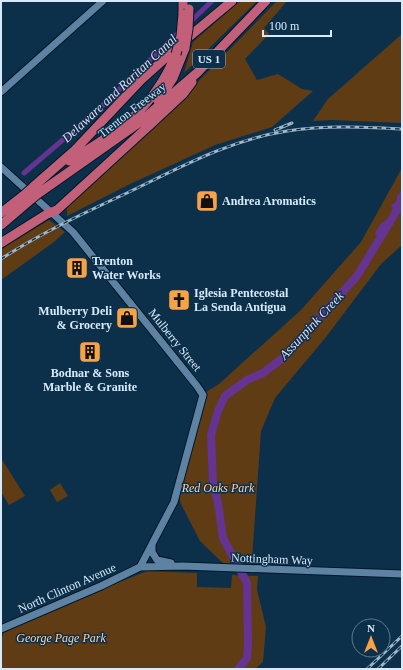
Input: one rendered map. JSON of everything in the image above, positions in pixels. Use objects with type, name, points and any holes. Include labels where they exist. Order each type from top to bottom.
[{"type":"highway","points":[[149,113],[173,78],[185,48],[188,29],[187,8],[183,1]]},
{"type":"highway","name":"Trenton Freeway","points":[[1,225],[36,190],[51,172],[86,139],[141,80],[232,1]]},
{"type":"highway","name":"Trenton Freeway","points":[[36,190],[77,165],[133,127],[198,72],[266,1]]},
{"type":"highway","points":[[51,172],[106,138],[138,113],[150,100],[163,82],[176,54],[187,8]]},
{"type":"highway","points":[[1,243],[60,207],[182,94],[205,68],[214,54]]},
{"type":"highway","name":"Trenton Freeway","points":[[1,213],[27,198]]},
{"type":"street","points":[[1,92],[103,1]]},
{"type":"street","name":"Mulberry Street","points":[[1,167],[67,226],[203,395],[174,502],[140,566]]},
{"type":"street","points":[[152,542],[152,552],[157,560],[183,566]]},
{"type":"street","name":"Nottingham Way","points":[[140,566],[183,566],[402,574]]},
{"type":"street","name":"North Clinton Avenue","points":[[1,629],[101,586],[140,566]]},
{"type":"green space","points":[[240,1],[257,1],[184,73],[193,42]]},
{"type":"green space","points":[[277,1],[287,1],[264,28],[269,34],[245,59],[257,80],[278,74],[302,89],[313,91],[272,127],[215,145],[130,184],[67,216],[67,207],[103,171],[183,97]]},
{"type":"green space","points":[[402,34],[402,123],[333,120],[313,121],[328,99]]},
{"type":"green space","name":"Red Oaks Park","points":[[402,168],[402,190],[397,196],[396,202],[388,219],[376,234],[378,237],[385,226],[393,222],[402,211],[402,245],[381,264],[326,337],[275,398],[261,431],[252,559],[242,562],[238,569],[228,568],[200,541],[181,504],[177,489],[203,394],[219,384],[301,310],[361,242]]},
{"type":"green space","points":[[49,220],[65,232],[54,242],[1,280],[1,248]]},
{"type":"green space","points":[[1,458],[25,496],[9,505],[1,492]]},
{"type":"green space","points":[[60,483],[68,496],[57,502],[50,490]]},
{"type":"green space","name":"George Page Park","points":[[147,571],[197,573],[197,587],[231,588],[232,575],[258,576],[257,590],[266,627],[263,662],[255,669],[1,669],[1,641],[6,626]]},
{"type":"shaded area","points":[[402,190],[402,211],[393,222],[385,226],[378,237],[375,234],[377,229],[388,219],[393,209],[391,205],[396,202],[397,196]]},
{"type":"waterway","name":"Delaware and Raritan Canal","points":[[189,23],[212,1]]},
{"type":"waterway","name":"Delaware and Raritan Canal","points":[[24,173],[99,109],[180,31]]},
{"type":"waterway","name":"Assunpink Creek","points":[[238,669],[247,658],[247,583],[223,538],[218,503],[213,484],[211,435],[218,411],[225,396],[247,380],[263,373],[284,357],[357,276],[393,217],[402,198]]},
{"type":"railway","points":[[275,130],[292,123]]},
{"type":"railway","points":[[1,259],[47,232],[79,216],[185,165],[245,141],[266,135],[302,129],[330,127],[402,129]]},
{"type":"railway","points":[[367,669],[402,636]]},
{"type":"railway","points":[[378,669],[402,646]]},
{"type":"place","name":"Andrea Aromatics","points":[[207,201]]},
{"type":"place","name":"Trenton Water Works","points":[[77,268]]},
{"type":"place","name":"Iglesia Pentecostal La Senda Antigua","points":[[179,300]]},
{"type":"place","name":"Mulberry Deli & Grocery","points":[[127,318]]},
{"type":"place","name":"Bodnar & Sons Marble & Granite","points":[[90,352]]}]
